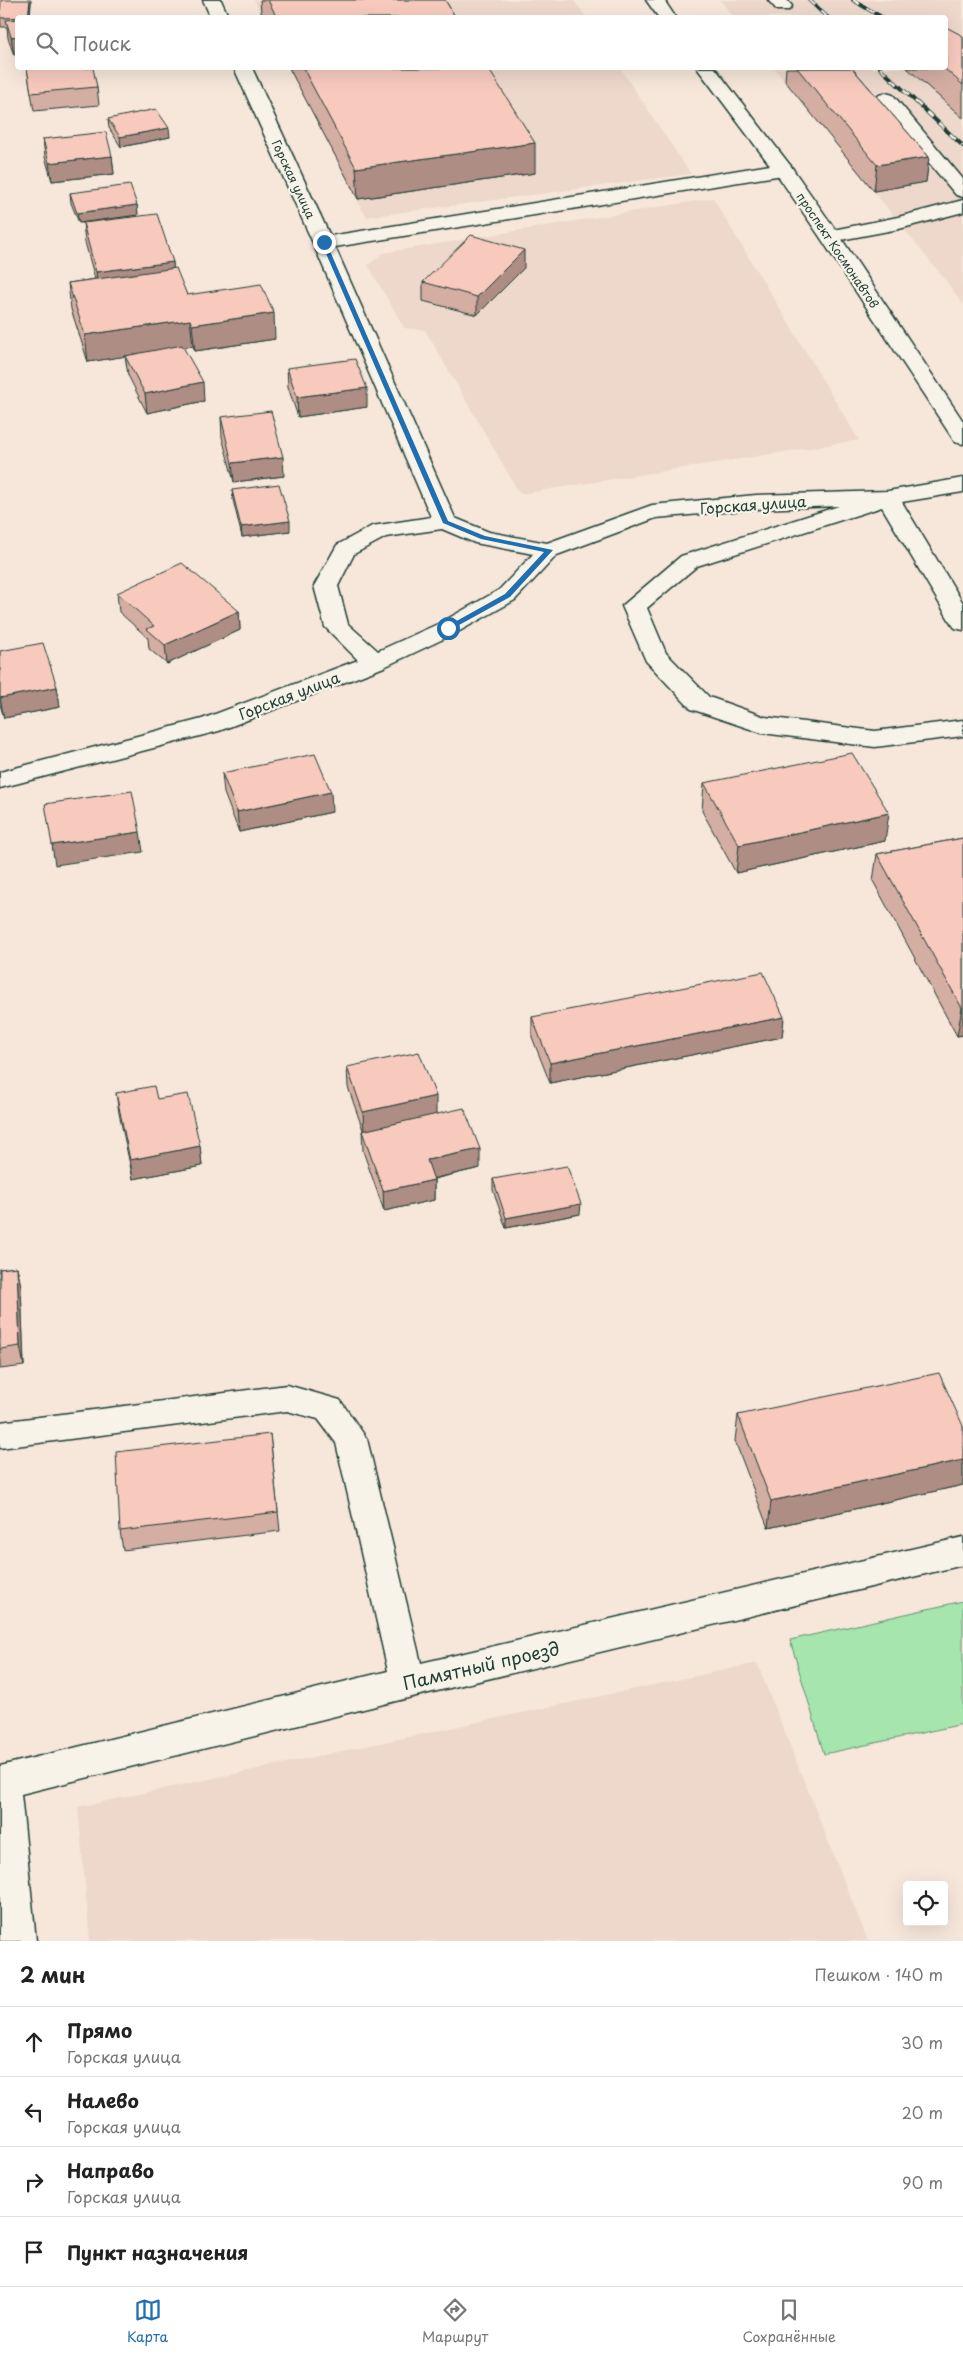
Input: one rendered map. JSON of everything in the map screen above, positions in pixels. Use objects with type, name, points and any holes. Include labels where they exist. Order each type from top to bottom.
[{"type":"street","points":[[212,0],[219,15]]},
{"type":"street","points":[[658,0],[666,15]]},
{"type":"street","name":"Горская улица","points":[[244,70],[324,242],[445,522]]},
{"type":"street","name":"проспект Космонавтов","points":[[708,70],[783,169],[830,236],[963,436]]},
{"type":"street","points":[[886,99],[963,191]]},
{"type":"street","points":[[324,242],[783,169]]},
{"type":"street","points":[[830,236],[899,223],[963,206]]},
{"type":"street","name":"Горская улица","points":[[0,780],[210,725],[375,662],[448,628],[507,595],[549,550],[652,512],[756,502],[888,498],[963,485]]},
{"type":"street","points":[[963,623],[888,498],[689,561],[634,606],[655,656],[700,703],[709,707],[762,726],[875,739],[963,728]]},
{"type":"street","points":[[375,662],[337,626],[326,586],[346,550],[380,531],[445,522],[483,538],[549,550]]},
{"type":"street","points":[[0,1435],[287,1398],[329,1408],[351,1439],[408,1682]]},
{"type":"street","name":"Памятный проезд","points":[[1,1783],[408,1682],[963,1551]]},
{"type":"street","points":[[1,1783],[17,1941]]},
{"type":"shaded area","points":[[254,0],[574,0],[585,15],[262,15]]},
{"type":"shaded area","points":[[720,0],[963,0],[963,305],[946,281],[776,70],[948,70],[948,15],[732,15]]},
{"type":"shaded area","points":[[290,70],[621,70],[691,174],[366,217]]},
{"type":"shaded area","points":[[713,198],[859,440],[520,494],[425,330],[404,328],[368,265],[383,253]]},
{"type":"shaded area","points":[[757,1663],[868,1941],[90,1941],[78,1807]]},
{"type":"green space","points":[[963,1601],[963,1724],[824,1754],[790,1640]]},
{"type":"building","points":[[1,0],[30,0],[28,15],[0,18]]},
{"type":"building","points":[[268,0],[445,0],[454,15],[276,15]]},
{"type":"building","points":[[15,19],[15,36],[11,37],[6,20]]},
{"type":"building","points":[[948,28],[963,36],[963,85],[946,70],[948,70]]},
{"type":"building","points":[[27,70],[93,70],[97,87],[31,93]]},
{"type":"building","points":[[304,70],[489,70],[535,143],[356,168]]},
{"type":"building","points":[[799,70],[854,70],[929,157],[877,165]]},
{"type":"building","points":[[156,109],[169,128],[120,137],[108,119]]},
{"type":"building","points":[[106,132],[112,156],[49,163],[43,139]]},
{"type":"building","points":[[130,185],[137,205],[77,213],[70,193]]},
{"type":"building","points":[[157,214],[173,262],[96,272],[83,223]]},
{"type":"building","points":[[471,235],[524,250],[477,297],[423,282]]},
{"type":"building","points":[[176,268],[187,295],[261,284],[274,313],[192,325],[190,320],[85,335],[68,283]]},
{"type":"building","points":[[182,345],[203,382],[145,394],[125,356]]},
{"type":"building","points":[[355,359],[367,388],[297,397],[287,368]]},
{"type":"building","points":[[271,411],[283,457],[232,463],[221,417]]},
{"type":"building","points":[[279,484],[290,521],[241,527],[232,490]]},
{"type":"building","points":[[182,563],[239,611],[165,645],[147,629],[154,626],[117,593]]},
{"type":"building","points":[[43,643],[57,687],[0,698],[0,651]]},
{"type":"building","points":[[852,753],[889,813],[739,845],[704,783]]},
{"type":"building","points":[[315,754],[331,792],[237,812],[222,773]]},
{"type":"building","points":[[132,791],[140,832],[52,845],[45,804]]},
{"type":"building","points":[[963,838],[963,1008],[962,1008],[877,854]]},
{"type":"building","points":[[763,972],[784,1017],[550,1063],[532,1017]]},
{"type":"building","points":[[419,1052],[436,1096],[363,1112],[347,1067]]},
{"type":"building","points":[[154,1086],[157,1099],[188,1094],[200,1146],[130,1160],[116,1093]]},
{"type":"building","points":[[464,1108],[480,1149],[427,1160],[434,1180],[383,1191],[362,1131]]},
{"type":"building","points":[[567,1166],[581,1204],[506,1218],[493,1179]]},
{"type":"building","points":[[17,1267],[20,1346],[0,1349],[0,1269]]},
{"type":"building","points":[[939,1373],[963,1426],[963,1460],[771,1501],[738,1415]]},
{"type":"building","points":[[270,1434],[278,1512],[120,1531],[116,1452]]},
{"type":"railway","points":[[809,0],[825,15]]},
{"type":"railway","points":[[853,0],[878,15]]},
{"type":"railway","points":[[882,70],[963,146]]},
{"type":"route","points":[[324,242],[445,522],[483,538],[549,550],[507,595],[448,628]]}]
